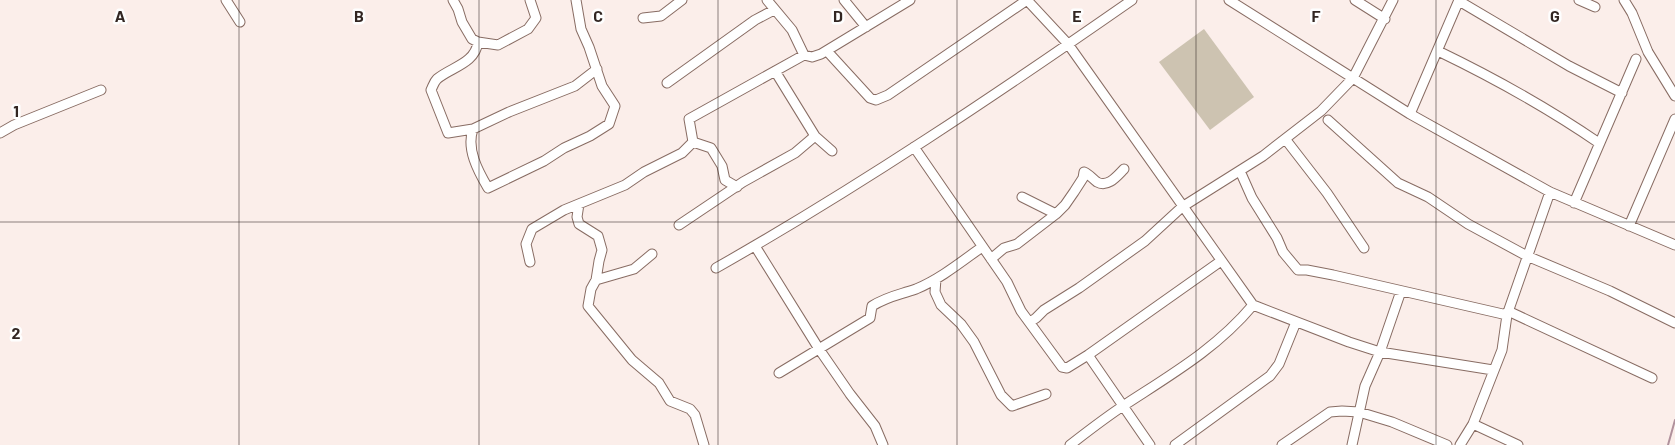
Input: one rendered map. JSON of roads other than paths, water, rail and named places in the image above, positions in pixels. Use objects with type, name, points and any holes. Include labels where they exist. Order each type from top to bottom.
[{"type":"street","points":[[226,0],[240,22]]},
{"type":"street","points":[[453,0],[462,22],[472,39],[478,42],[498,45],[528,29],[536,18],[530,0]]},
{"type":"street","points":[[473,129],[470,136],[473,155],[478,171],[488,188],[544,161],[564,148],[582,141],[609,124],[615,106],[602,86],[580,29],[576,0]]},
{"type":"street","points":[[643,18],[661,16],[682,0]]},
{"type":"street","points":[[767,0],[792,30],[804,55]]},
{"type":"street","points":[[844,0],[866,27]]},
{"type":"street","points":[[693,142],[689,120],[804,55],[812,56],[827,51],[910,0]]},
{"type":"street","points":[[827,51],[870,98],[876,100],[888,95],[1027,0],[1068,44],[1252,305],[1380,352],[1493,370]]},
{"type":"street","points":[[716,268],[755,246],[914,147],[1132,0]]},
{"type":"street","points":[[1230,0],[1410,114],[1550,192],[1675,245]]},
{"type":"street","points":[[1355,0],[1385,19]]},
{"type":"street","points":[[1030,322],[1044,310],[1145,240],[1182,207],[1286,140],[1321,111],[1353,78],[1385,19],[1393,0]]},
{"type":"street","points":[[1410,114],[1459,0],[1569,66],[1622,93]]},
{"type":"street","points":[[1579,0],[1595,7]]},
{"type":"street","points":[[1624,0],[1632,13],[1648,52],[1675,96]]},
{"type":"street","points":[[667,83],[755,20],[774,10]]},
{"type":"street","points":[[478,42],[477,50],[462,66],[436,80],[431,90],[448,133],[473,129],[509,112],[575,86],[597,69]]},
{"type":"street","points":[[1438,51],[1492,77],[1599,143]]},
{"type":"street","points":[[1574,203],[1636,59]]},
{"type":"street","points":[[775,71],[815,136],[832,151]]},
{"type":"street","points":[[0,133],[14,125],[101,90]]},
{"type":"street","points":[[1629,226],[1675,119]]},
{"type":"street","points":[[1328,120],[1398,183],[1428,197],[1468,224],[1527,256],[1610,291],[1675,323]]},
{"type":"street","points":[[679,225],[737,187],[795,153],[815,136]]},
{"type":"street","points":[[1286,140],[1327,192],[1364,248]]},
{"type":"street","points":[[693,142],[711,148],[722,166],[725,180],[737,187]]},
{"type":"street","points":[[530,262],[526,251],[526,244],[532,228],[564,210],[625,185],[644,172],[682,153],[693,142]]},
{"type":"street","points":[[914,147],[1007,282],[1021,311],[1062,367],[1067,368],[1088,356],[1221,261]]},
{"type":"street","points":[[990,259],[1004,248],[1017,244],[1056,214],[1074,192],[1084,172],[1097,182],[1106,183],[1114,180],[1124,169]]},
{"type":"street","points":[[1240,171],[1252,198],[1278,238],[1282,252],[1298,270],[1333,275],[1508,313],[1652,378]]},
{"type":"street","points":[[1460,445],[1473,424],[1502,350],[1508,313],[1550,192]]},
{"type":"street","points":[[1022,197],[1056,214]]},
{"type":"street","points":[[579,204],[577,217],[579,224],[598,236],[602,250],[588,306],[632,360],[659,382],[670,401],[690,409],[695,415],[704,445]]},
{"type":"street","points":[[755,246],[819,349],[875,426],[883,445]]},
{"type":"street","points":[[779,373],[870,318],[872,306],[886,298],[915,289],[936,279],[982,247]]},
{"type":"street","points":[[596,280],[634,269],[652,254]]},
{"type":"street","points":[[936,279],[935,292],[942,304],[974,342],[1001,396],[1012,406],[1046,394]]},
{"type":"street","points":[[1352,445],[1365,386],[1380,352],[1401,291]]},
{"type":"street","points":[[1070,445],[1124,405],[1176,372],[1215,344],[1241,319],[1252,305]]},
{"type":"street","points":[[1176,445],[1270,376],[1279,364],[1296,322]]},
{"type":"street","points":[[1088,356],[1124,405],[1150,445]]},
{"type":"street","points":[[1282,445],[1330,412],[1359,412],[1392,422],[1447,445]]},
{"type":"street","points":[[1473,424],[1518,445]]},
{"type":"waterway","points":[[1668,445],[1675,420]]}]
